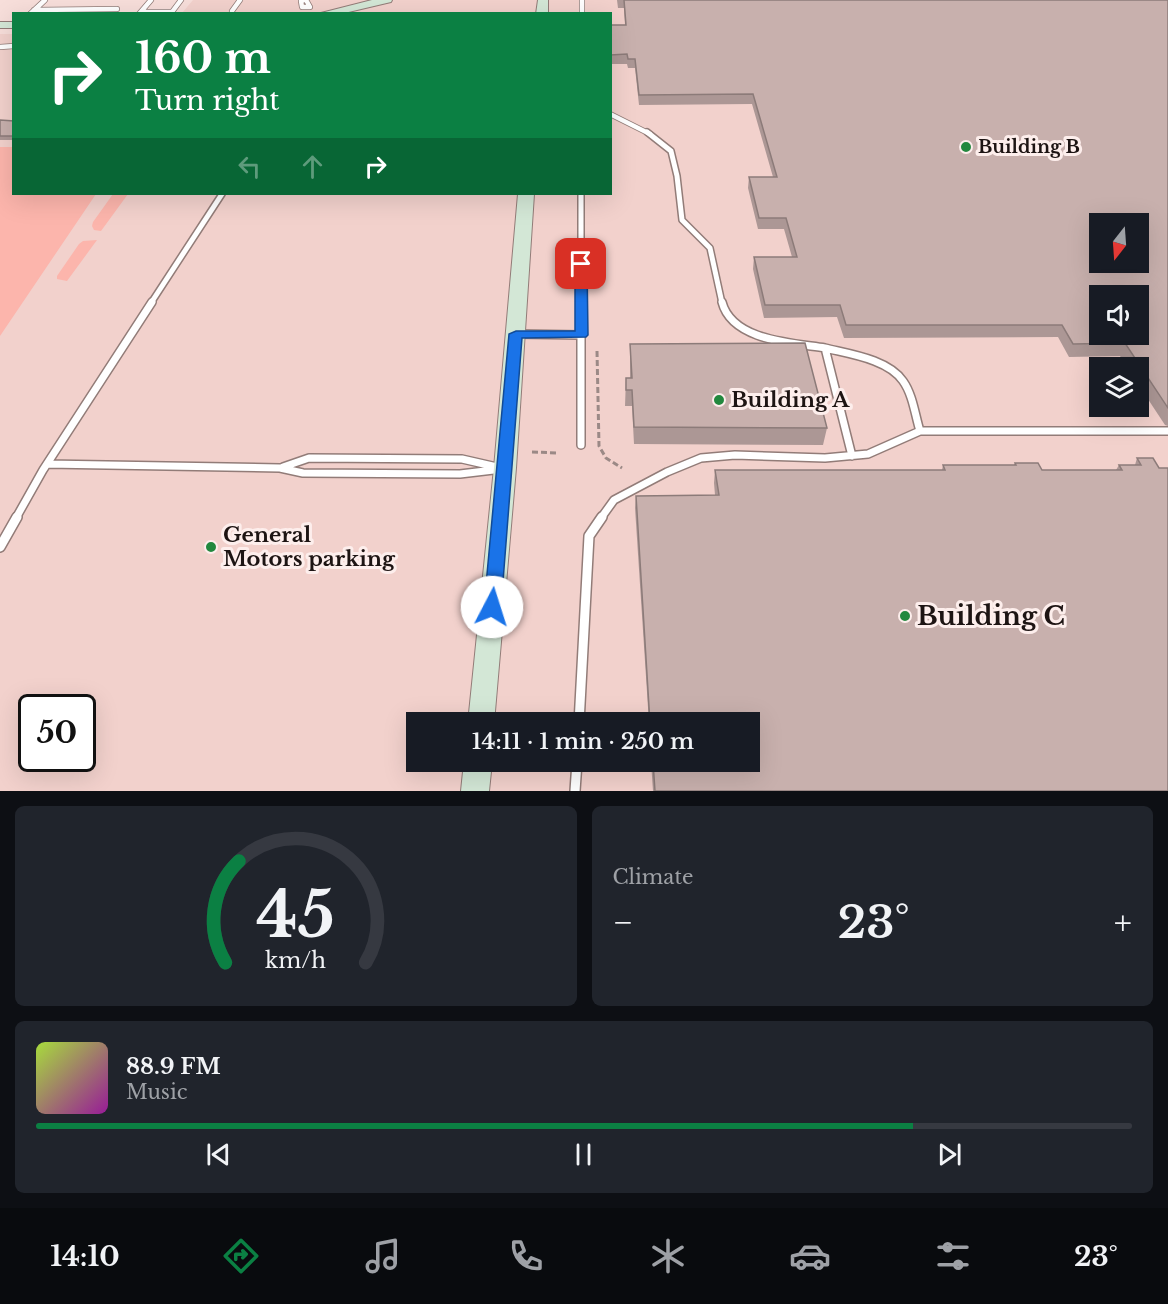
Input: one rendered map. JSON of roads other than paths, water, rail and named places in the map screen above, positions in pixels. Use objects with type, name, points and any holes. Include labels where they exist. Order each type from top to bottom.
[{"type":"main road","points":[[331,12],[387,0]]},
{"type":"main road","points":[[482,712],[505,468],[526,195]]},
{"type":"main road","points":[[475,791],[477,772]]},
{"type":"lane","points":[[32,12],[45,0]]},
{"type":"lane","points":[[142,12],[151,0]]},
{"type":"lane","points":[[142,12],[157,0]]},
{"type":"lane","points":[[142,12],[172,12],[181,0]]},
{"type":"lane","points":[[232,12],[240,0]]},
{"type":"lane","points":[[305,0],[301,1],[302,7],[307,8],[308,12]]},
{"type":"lane","points":[[32,12],[117,9]]},
{"type":"lane","points":[[612,115],[652,135],[671,152],[677,176],[682,220],[710,248],[723,306],[739,326],[766,339],[825,348],[863,358],[886,369],[902,380],[920,431]]},
{"type":"lane","points":[[0,547],[47,464],[221,195]]},
{"type":"lane","points":[[581,195],[581,445]]},
{"type":"lane","points":[[516,334],[581,335]]},
{"type":"lane","points":[[825,348],[852,456]]},
{"type":"lane","points":[[580,712],[589,536],[614,500],[667,472],[701,458],[735,455],[825,458],[868,454],[920,431],[1168,431]]},
{"type":"lane","points":[[280,468],[309,458],[462,459],[505,468]]},
{"type":"lane","points":[[47,464],[280,468],[303,473],[449,474],[505,468]]},
{"type":"lane","points":[[575,791],[576,772]]},
{"type":"place","name":"Building B","points":[[966,147]]},
{"type":"place","name":"Building A","points":[[719,400]]},
{"type":"place","name":"General Motors parking","points":[[211,547]]},
{"type":"place","name":"Building C","points":[[905,616]]}]
